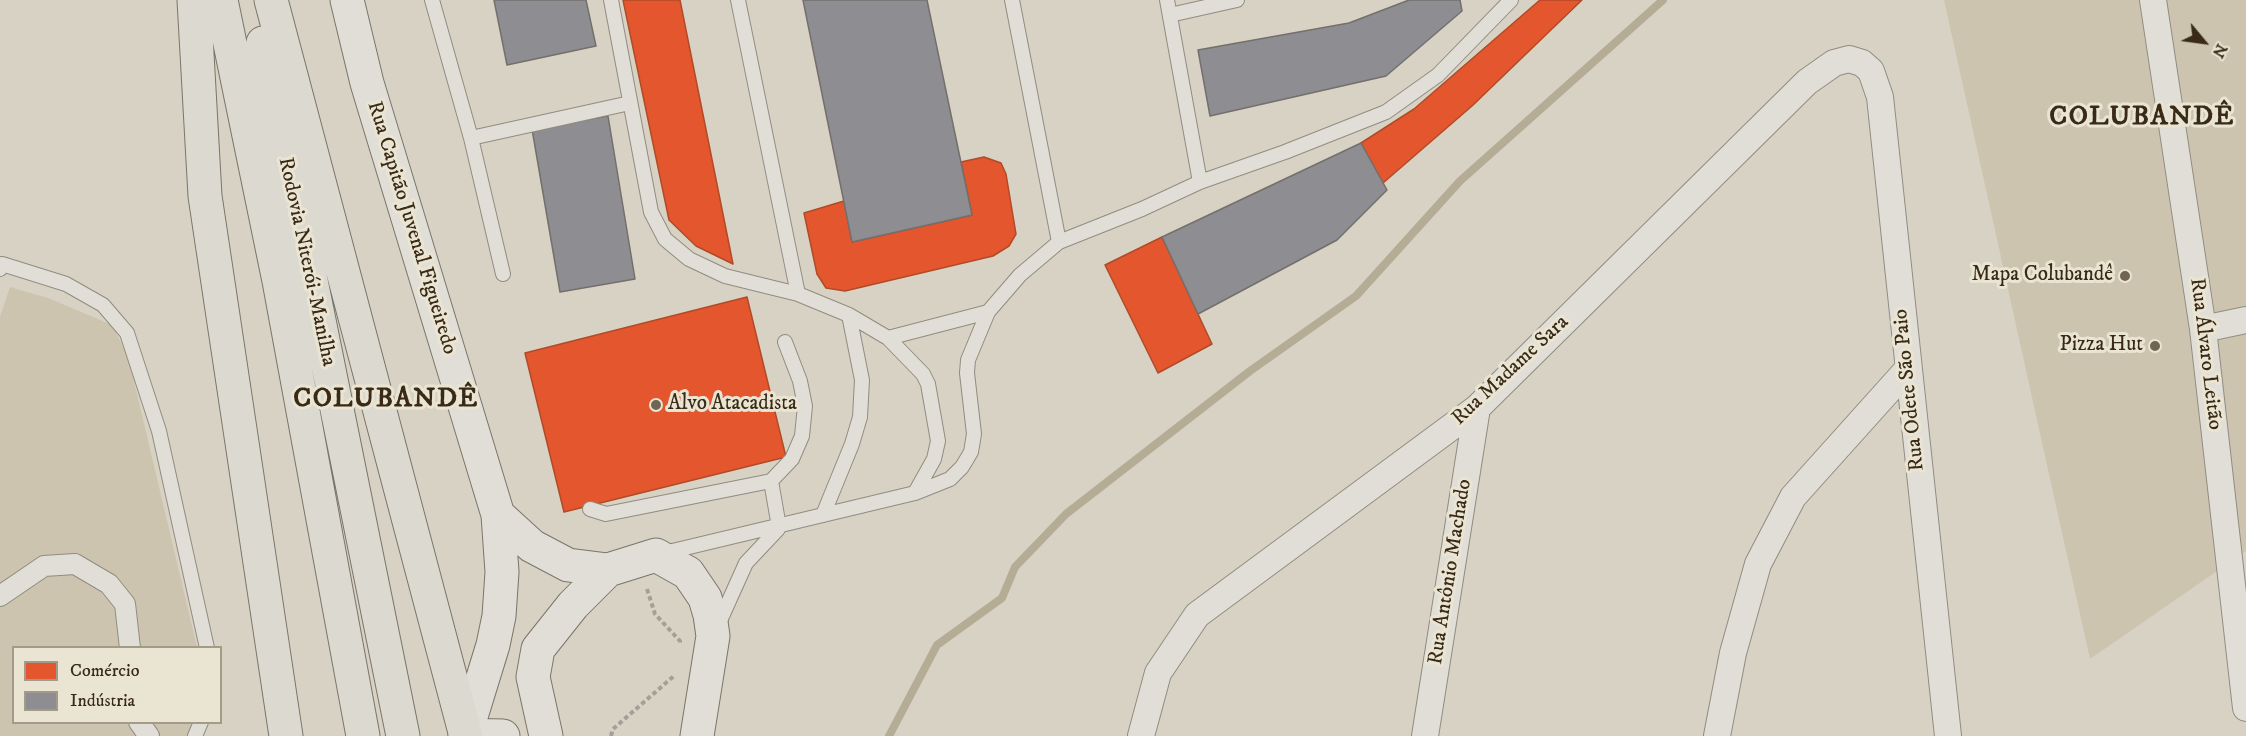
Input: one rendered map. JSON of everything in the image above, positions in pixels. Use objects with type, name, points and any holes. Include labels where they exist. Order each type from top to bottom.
[{"type":"highway","points":[[194,0],[205,196],[286,736]]},
{"type":"highway","name":"Rodovia Niterói-Manilha","points":[[221,0],[279,281],[363,736]]},
{"type":"highway","name":"Rodovia Niterói-Manilha","points":[[255,0],[273,102],[402,732]]},
{"type":"highway","points":[[271,0],[466,736]]},
{"type":"main road","name":"Rua Capitão Juvenal Figueiredo","points":[[347,0],[370,94],[498,515],[502,572],[499,616],[488,666],[466,736]]},
{"type":"main road","points":[[498,515],[532,546],[568,565],[608,570],[650,568],[688,573],[705,598],[713,636],[697,736]]},
{"type":"main road","points":[[546,736],[533,677],[538,649],[573,605],[608,570]]},
{"type":"main road","points":[[466,736],[503,736]]},
{"type":"street","name":"Rua Álvaro Leitão","points":[[2153,0],[2203,329],[2246,708]]},
{"type":"street","name":"Rua Odete São Paio","points":[[1849,59],[1862,63],[1871,71],[1880,97],[1907,370],[1948,736]]},
{"type":"street","name":"Rua Madame Sara","points":[[1141,736],[1158,673],[1197,615],[1477,408],[1807,82],[1834,63],[1849,59]]},
{"type":"street","points":[[2203,329],[2246,320]]},
{"type":"street","points":[[1717,736],[1732,653],[1763,555],[1793,497],[1907,370]]},
{"type":"street","name":"Rua Antônio Machado","points":[[1425,736],[1477,408]]},
{"type":"street","points":[[0,596],[45,566],[75,564],[109,584],[125,604],[130,646]]},
{"type":"lane","points":[[432,0],[471,138],[504,274]]},
{"type":"lane","points":[[611,0],[651,212],[665,238],[689,259],[725,276],[798,294],[849,315],[888,338],[923,374],[928,384],[938,441],[933,459],[915,493]]},
{"type":"lane","points":[[738,0],[798,294]]},
{"type":"lane","points":[[1012,0],[1059,242]]},
{"type":"lane","points":[[1167,0],[1200,182]]},
{"type":"lane","points":[[1170,15],[1237,0]]},
{"type":"lane","points":[[650,568],[823,515],[915,493],[950,479],[962,467],[971,452],[974,434],[967,374],[968,360],[988,312],[1020,275],[1059,242],[1142,209],[1200,182],[1285,152],[1386,112],[1438,75],[1511,0]]},
{"type":"lane","points":[[471,138],[630,103]]},
{"type":"lane","points":[[1,265],[66,284],[103,305],[128,333],[159,431],[207,646]]},
{"type":"lane","points":[[888,338],[988,312]]},
{"type":"lane","points":[[823,515],[852,444],[860,417],[862,380],[849,315]]},
{"type":"lane","points":[[590,509],[606,514],[771,481],[792,459],[802,436],[805,406],[800,381],[785,342]]},
{"type":"lane","points":[[771,481],[779,528]]},
{"type":"lane","points":[[713,636],[746,563],[779,528]]},
{"type":"path","points":[[650,568],[655,614],[681,641],[679,650]]},
{"type":"path","points":[[611,736],[613,729],[674,677],[676,668]]},
{"type":"shaded area","name":"Mapa Colubandê","points":[[1944,0],[2246,0],[2246,551],[2090,659]]},
{"type":"shaded area","points":[[10,287],[48,298],[112,325],[128,356],[197,646],[12,646],[12,724],[192,724],[188,736],[0,736],[0,317]]},
{"type":"building: Comércio","points":[[623,0],[680,0],[733,264],[696,246],[669,220]]},
{"type":"building: Comércio","points":[[1540,0],[1582,0],[1472,106],[1383,183],[1361,143],[1414,109]]},
{"type":"building: Comércio","points":[[984,157],[1001,163],[1006,174],[1016,234],[1009,246],[993,256],[845,291],[826,288],[817,274],[804,213],[844,201],[852,242],[972,215],[961,162]]},
{"type":"building: Comércio","points":[[1162,237],[1212,344],[1158,373],[1105,265]]},
{"type":"building: Comércio","name":"Alvo Atacadista","points":[[747,297],[786,457],[564,512],[525,353]]},
{"type":"building: Indústria","points":[[494,0],[586,0],[596,46],[507,65]]},
{"type":"building: Indústria","points":[[803,0],[927,0],[972,215],[852,242]]},
{"type":"building: Indústria","points":[[1409,0],[1460,0],[1462,11],[1386,76],[1210,116],[1198,50],[1349,23]]},
{"type":"building: Indústria","points":[[608,116],[635,279],[560,292],[532,129]]},
{"type":"building: Indústria","points":[[1361,143],[1387,190],[1337,240],[1198,314],[1162,237]]},
{"type":"waterway","points":[[889,736],[937,645],[1002,598],[1015,567],[1066,514],[1250,371],[1356,296],[1460,181],[1663,0]]},
{"type":"place","name":"Mapa Colubandê","points":[[2125,276]]},
{"type":"place","name":"Pizza Hut","points":[[2155,346]]},
{"type":"place","name":"Alvo Atacadista","points":[[656,405]]},
{"type":"district","name":"COLUBANDÊ","points":[[2142,118]]},
{"type":"district","name":"COLUBANDÊ","points":[[386,400]]}]
